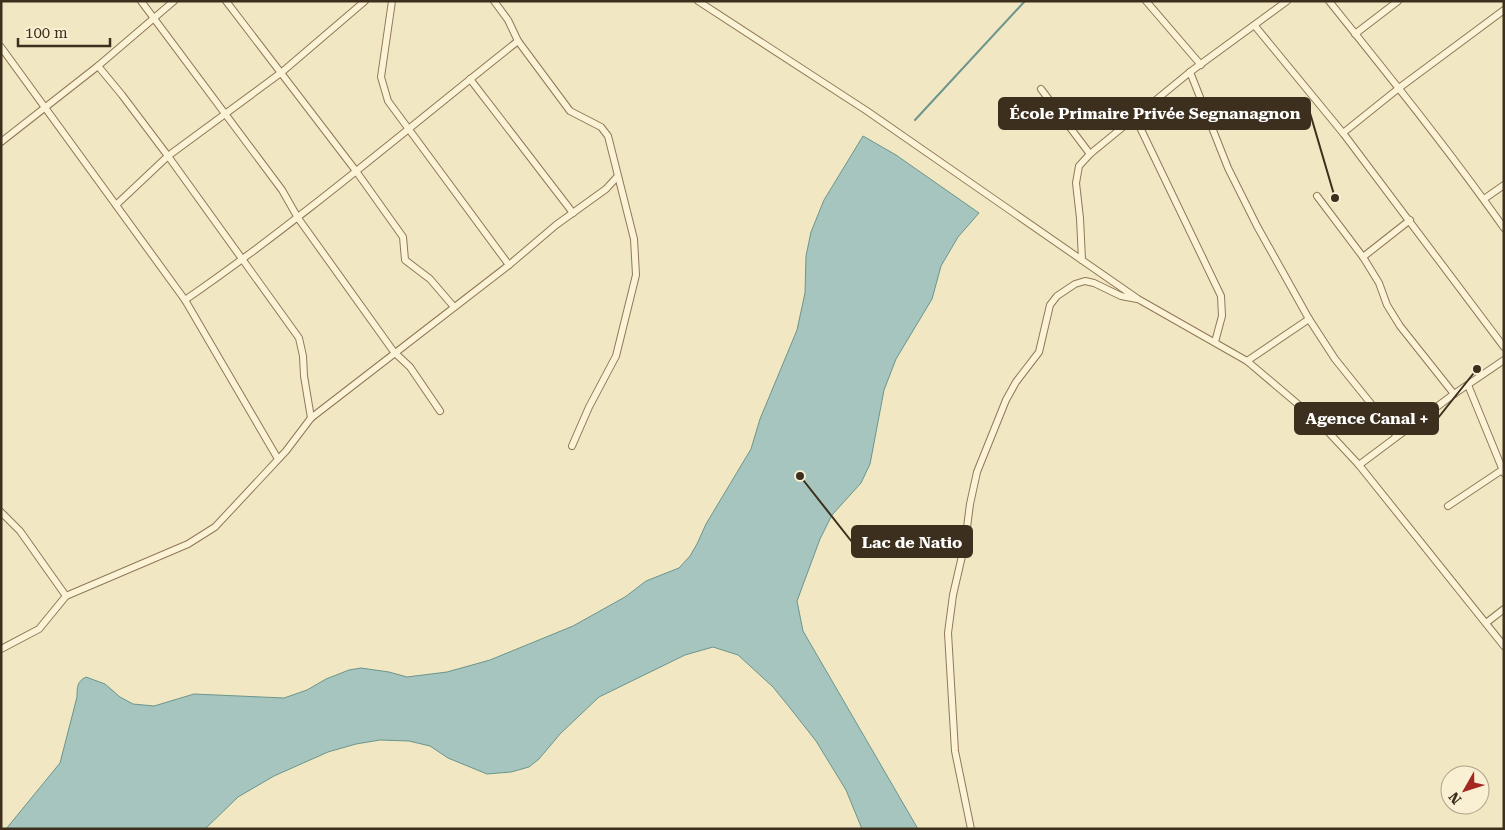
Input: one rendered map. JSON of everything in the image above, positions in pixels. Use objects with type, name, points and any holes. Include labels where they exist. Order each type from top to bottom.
[{"type":"street","points":[[141,1],[282,190],[298,218],[394,352],[410,367],[440,411]]},
{"type":"street","points":[[1,142],[98,66],[174,1]]},
{"type":"street","points":[[226,1],[282,72],[403,237],[405,260],[430,279],[454,307]]},
{"type":"street","points":[[116,205],[168,156],[282,72],[365,1]]},
{"type":"street","points":[[392,1],[381,77],[388,100],[508,264]]},
{"type":"street","points":[[494,1],[508,20],[518,41],[570,111],[601,128],[608,136],[634,239],[636,275],[616,356],[589,407],[572,446]]},
{"type":"street","points":[[698,1],[867,111],[1138,299],[1247,361],[1319,422],[1359,465],[1504,646]]},
{"type":"street","points":[[1146,1],[1201,65]]},
{"type":"street","points":[[1082,260],[1076,183],[1079,166],[1090,154],[1190,72],[1255,26],[1286,1]]},
{"type":"street","points":[[1329,1],[1399,88],[1504,228]]},
{"type":"street","points":[[1355,34],[1398,1]]},
{"type":"street","points":[[1343,133],[1399,88],[1504,10]]},
{"type":"street","points":[[1255,26],[1343,133],[1504,347]]},
{"type":"street","points":[[185,300],[243,260],[298,218],[518,41]]},
{"type":"street","points":[[1,47],[185,300],[278,459]]},
{"type":"street","points":[[98,66],[168,156],[299,338],[311,418]]},
{"type":"street","points":[[1190,72],[1232,177],[1309,319],[1335,359],[1397,436]]},
{"type":"street","points":[[470,79],[573,213]]},
{"type":"street","points":[[1041,89],[1090,154]]},
{"type":"street","points":[[1135,117],[1221,296],[1222,316],[1215,342]]},
{"type":"street","points":[[1,649],[39,629],[66,596],[188,544],[215,526],[278,459],[311,418],[606,189],[617,177]]},
{"type":"street","points":[[1484,199],[1504,184]]},
{"type":"street","points":[[1317,196],[1363,257],[1379,283],[1387,305],[1400,326],[1454,394]]},
{"type":"street","points":[[1363,257],[1410,220]]},
{"type":"street","points":[[971,829],[955,751],[948,633],[953,595],[966,542],[970,504],[977,472],[988,441],[1009,394],[1040,352],[1050,305],[1057,296],[1074,284],[1085,281],[1094,283],[1121,296],[1138,299]]},
{"type":"street","points":[[1247,361],[1309,319]]},
{"type":"street","points":[[1359,465],[1454,394],[1504,360]]},
{"type":"street","points":[[1448,506],[1503,471],[1468,385]]},
{"type":"street","points":[[1,512],[20,531],[66,596]]},
{"type":"street","points":[[1486,624],[1504,609]]},
{"type":"water","points":[[863,136],[896,155],[979,213],[958,237],[941,266],[932,299],[896,359],[884,390],[870,464],[861,483],[832,515],[820,539],[797,601],[803,631],[918,829],[862,829],[846,790],[816,741],[773,687],[738,655],[713,647],[685,655],[599,697],[560,734],[539,759],[529,767],[511,772],[487,774],[448,758],[430,746],[409,741],[380,740],[328,752],[274,776],[238,797],[205,829],[6,829],[60,763],[77,697],[78,685],[86,677],[105,684],[120,697],[133,704],[154,706],[194,694],[284,698],[307,690],[326,679],[349,670],[361,668],[407,677],[447,672],[490,660],[573,626],[625,597],[646,581],[679,568],[690,556],[706,524],[751,449],[760,419],[797,330],[805,293],[806,256],[811,232],[824,200]]},
{"type":"waterway","points":[[915,120],[1025,1]]},
{"type":"place","name":"École Primaire Privée Segnanagnon","points":[[1335,198]]},
{"type":"place","name":"Agence Canal +","points":[[1477,369]]},
{"type":"place","name":"Lac de Natio","points":[[800,476]]}]
